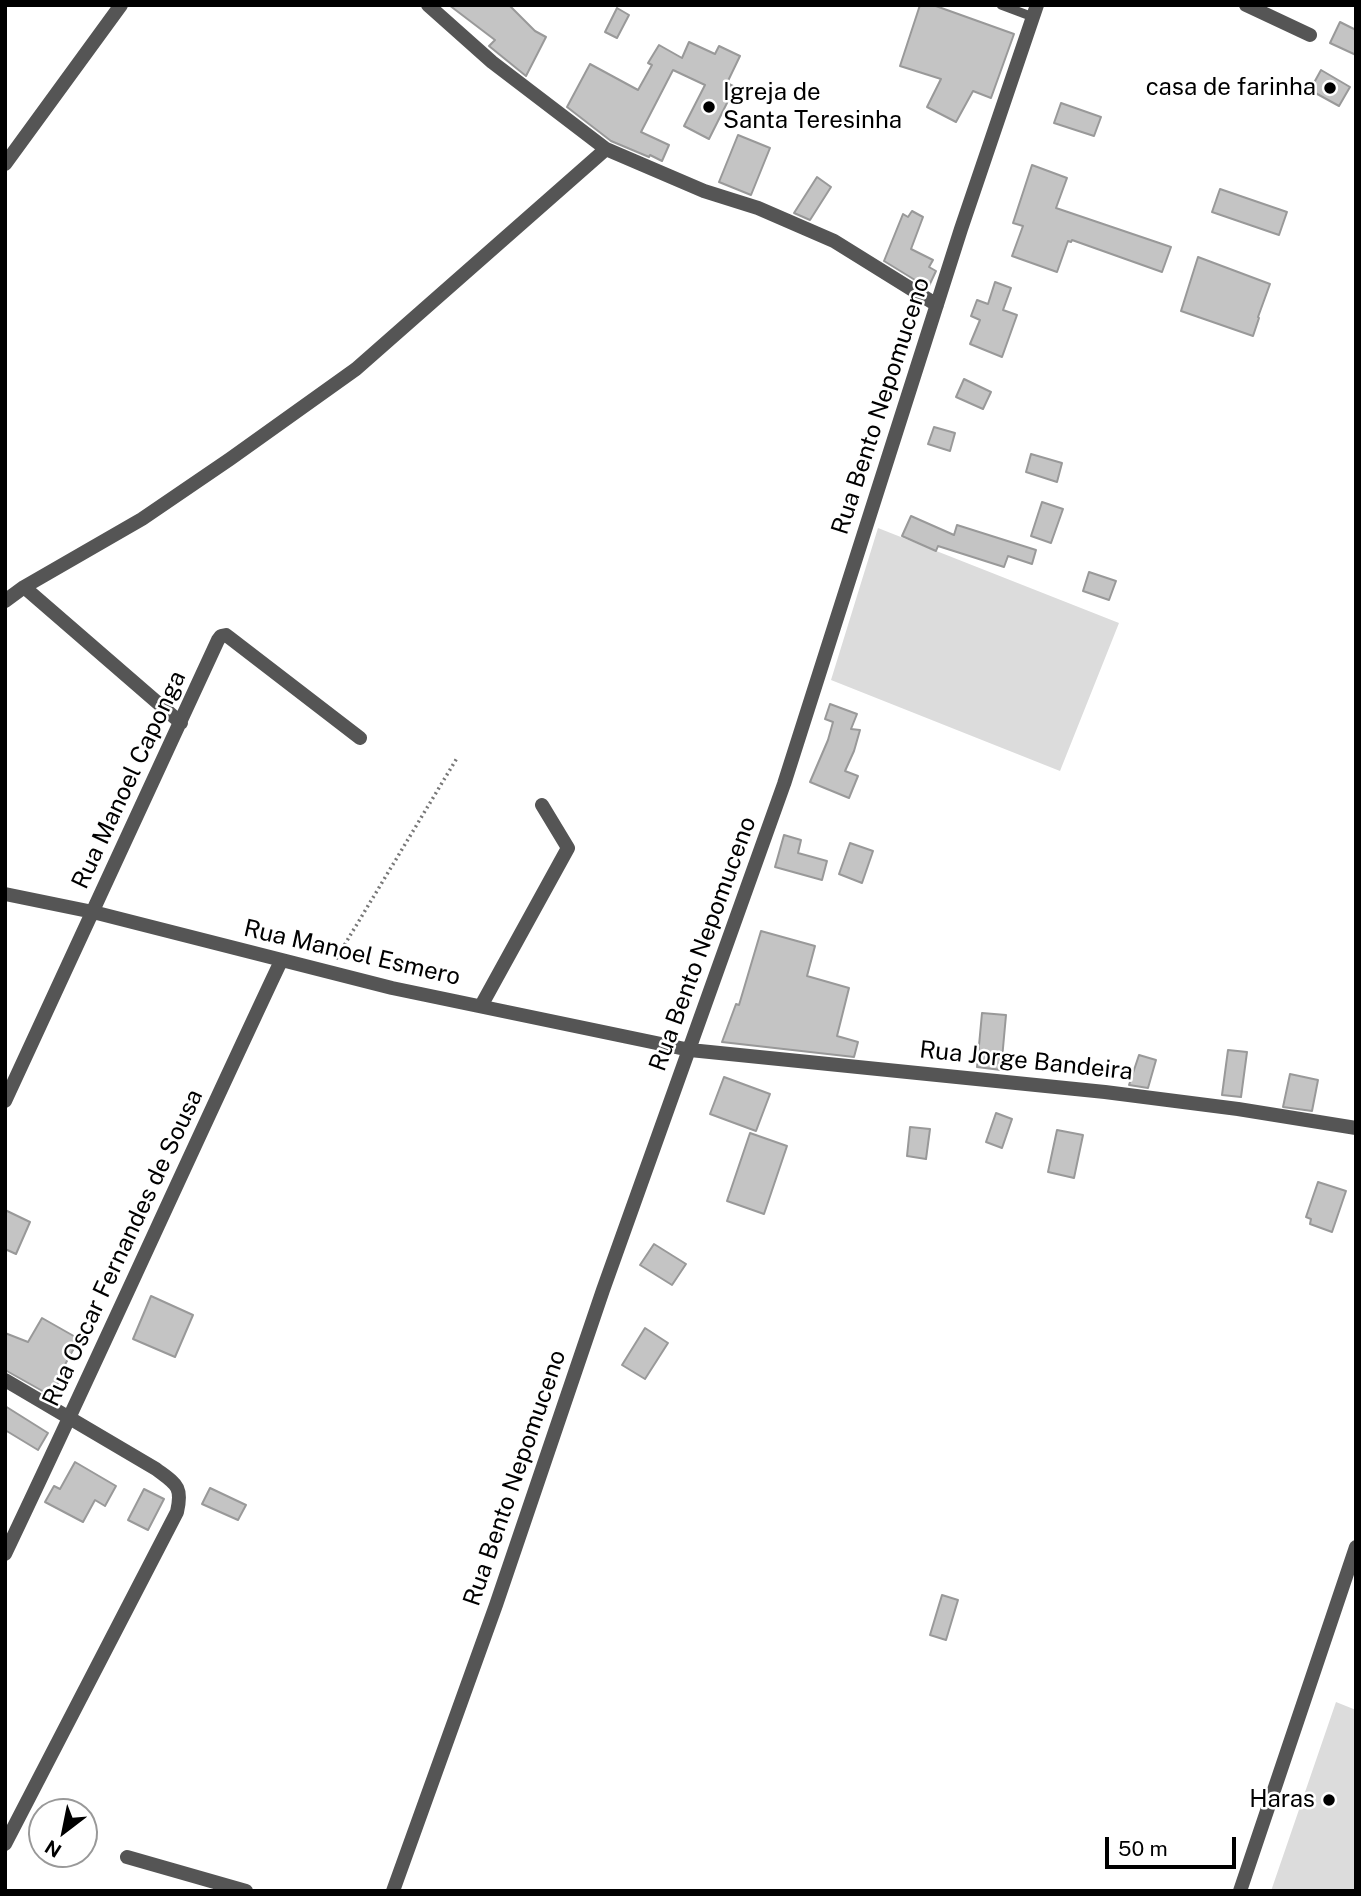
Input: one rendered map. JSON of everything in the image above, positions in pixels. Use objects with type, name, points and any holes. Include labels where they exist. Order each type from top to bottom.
[{"type":"street","points":[[5,164],[121,5]]},
{"type":"street","points":[[428,5],[492,62],[606,149],[704,191],[758,208],[834,241],[937,305]]},
{"type":"street","points":[[1246,5],[1310,35]]},
{"type":"street","name":"Rua Bento Nepomuceno","points":[[393,1891],[496,1605],[603,1290],[784,784],[937,305],[1035,11]]},
{"type":"street","points":[[5,601],[153,511],[356,369],[606,149]]},
{"type":"street","points":[[24,587],[181,723]]},
{"type":"street","name":"Rua Manoel Caponga","points":[[5,1101],[221,636],[226,635],[360,738]]},
{"type":"street","points":[[481,1006],[568,848],[542,805]]},
{"type":"street","name":"Rua Manoel Esmero","points":[[5,894],[93,912],[391,988],[690,1050]]},
{"type":"street","name":"Rua Oscar Fernandes de Sousa","points":[[5,1554],[281,961]]},
{"type":"street","name":"Rua Jorge Bandeira","points":[[690,1050],[1105,1092],[1356,1128]]},
{"type":"street","points":[[5,1380],[167,1478],[176,1485],[180,1494],[177,1512],[5,1844]]},
{"type":"street","points":[[1240,1891],[1351,1577],[1356,1547]]},
{"type":"street","points":[[127,1857],[246,1891]]},
{"type":"lane","points":[[1001,5],[1035,11]]},
{"type":"path","points":[[334,961],[457,758]]},
{"type":"shaded area","points":[[878,528],[1119,623],[1060,771],[831,680]]},
{"type":"shaded area","name":"Haras","points":[[1336,1702],[1356,1710],[1356,1891],[1271,1891]]},
{"type":"building","points":[[449,5],[509,5],[535,31],[546,37],[526,76],[489,46],[495,40]]},
{"type":"building","points":[[920,5],[933,5],[1014,34],[991,98],[973,91],[956,122],[927,107],[941,79],[900,66]]},
{"type":"building","points":[[617,8],[629,15],[617,38],[605,32]]},
{"type":"building","points":[[1340,22],[1356,30],[1356,55],[1330,43]]},
{"type":"building","points":[[689,42],[715,54],[719,46],[740,56],[727,83],[735,87],[709,139],[684,126],[705,85],[673,70],[641,132],[669,145],[662,161],[611,141],[567,107],[590,64],[638,90],[652,65],[648,63],[659,45],[682,58]]},
{"type":"building","name":"casa de farinha","points":[[1321,70],[1350,87],[1339,106],[1310,90]]},
{"type":"building","points":[[1061,103],[1101,117],[1094,136],[1054,123]]},
{"type":"building","points":[[738,135],[770,148],[751,195],[719,182]]},
{"type":"building","points":[[1032,165],[1067,178],[1056,208],[1171,247],[1162,272],[1072,240],[1068,241],[1057,272],[1012,256],[1023,226],[1013,223]]},
{"type":"building","points":[[817,177],[831,187],[810,220],[794,213]]},
{"type":"building","points":[[1220,189],[1287,212],[1279,235],[1212,212]]},
{"type":"building","points":[[912,211],[923,217],[911,249],[933,260],[929,267],[936,271],[928,288],[884,261],[903,214],[908,217]]},
{"type":"building","points":[[1198,257],[1270,284],[1253,336],[1181,311]]},
{"type":"building","points":[[995,282],[1011,288],[1003,310],[1017,315],[1002,357],[970,344],[980,320],[971,316],[977,300],[988,304]]},
{"type":"building","points":[[964,379],[991,392],[983,409],[956,397]]},
{"type":"building","points":[[934,427],[955,433],[950,451],[928,444]]},
{"type":"building","points":[[1031,454],[1062,463],[1057,482],[1026,472]]},
{"type":"building","points":[[1042,502],[1063,509],[1051,543],[1031,536]]},
{"type":"building","points":[[911,516],[954,535],[957,525],[1036,550],[1032,564],[1008,556],[1004,567],[938,546],[936,551],[902,536]]},
{"type":"building","points":[[1089,572],[1116,581],[1109,600],[1083,591]]},
{"type":"building","points":[[830,704],[857,714],[851,729],[860,730],[845,771],[858,776],[849,798],[810,782],[833,722],[825,719]]},
{"type":"building","points":[[784,835],[801,840],[798,853],[827,861],[822,880],[775,867]]},
{"type":"building","points":[[850,843],[873,851],[862,883],[839,874]]},
{"type":"building","points":[[761,931],[815,946],[807,976],[849,988],[837,1036],[858,1042],[854,1057],[722,1042],[736,1004],[739,1005]]},
{"type":"building","points":[[982,1013],[1006,1015],[1001,1070],[977,1067]]},
{"type":"building","points":[[1228,1050],[1247,1052],[1241,1097],[1222,1095]]},
{"type":"building","points":[[1139,1055],[1156,1060],[1148,1088],[1129,1085]]},
{"type":"building","points":[[1290,1074],[1318,1080],[1312,1111],[1283,1107]]},
{"type":"building","points":[[724,1077],[770,1094],[756,1131],[710,1114]]},
{"type":"building","points":[[996,1113],[1012,1119],[1002,1148],[986,1142]]},
{"type":"building","points":[[910,1127],[930,1129],[926,1159],[907,1156]]},
{"type":"building","points":[[1057,1130],[1083,1135],[1074,1178],[1048,1172]]},
{"type":"building","points":[[750,1133],[787,1146],[764,1214],[727,1201]]},
{"type":"building","points":[[1318,1182],[1346,1191],[1332,1232],[1310,1224],[1311,1219],[1306,1217]]},
{"type":"building","points":[[5,1210],[30,1222],[16,1254],[5,1249]]},
{"type":"building","points":[[654,1244],[686,1264],[672,1285],[640,1265]]},
{"type":"building","points":[[151,1296],[193,1315],[175,1357],[133,1339]]},
{"type":"building","points":[[42,1318],[79,1339],[62,1370],[57,1385],[60,1387],[55,1398],[5,1370],[5,1333],[28,1342]]},
{"type":"building","points":[[645,1328],[668,1343],[645,1379],[622,1365]]},
{"type":"building","points":[[5,1406],[48,1433],[38,1450],[5,1430]]},
{"type":"building","points":[[75,1462],[116,1486],[105,1506],[95,1500],[83,1522],[45,1502],[54,1486],[60,1489]]},
{"type":"building","points":[[210,1488],[246,1505],[238,1520],[202,1504]]},
{"type":"building","points":[[144,1489],[164,1499],[148,1530],[128,1520]]},
{"type":"building","points":[[942,1595],[958,1600],[946,1640],[930,1635]]},
{"type":"place","name":"casa de farinha","points":[[1330,88]]},
{"type":"place","name":"Igreja de Santa Teresinha","points":[[709,107]]},
{"type":"place","name":"Haras","points":[[1329,1800]]}]
